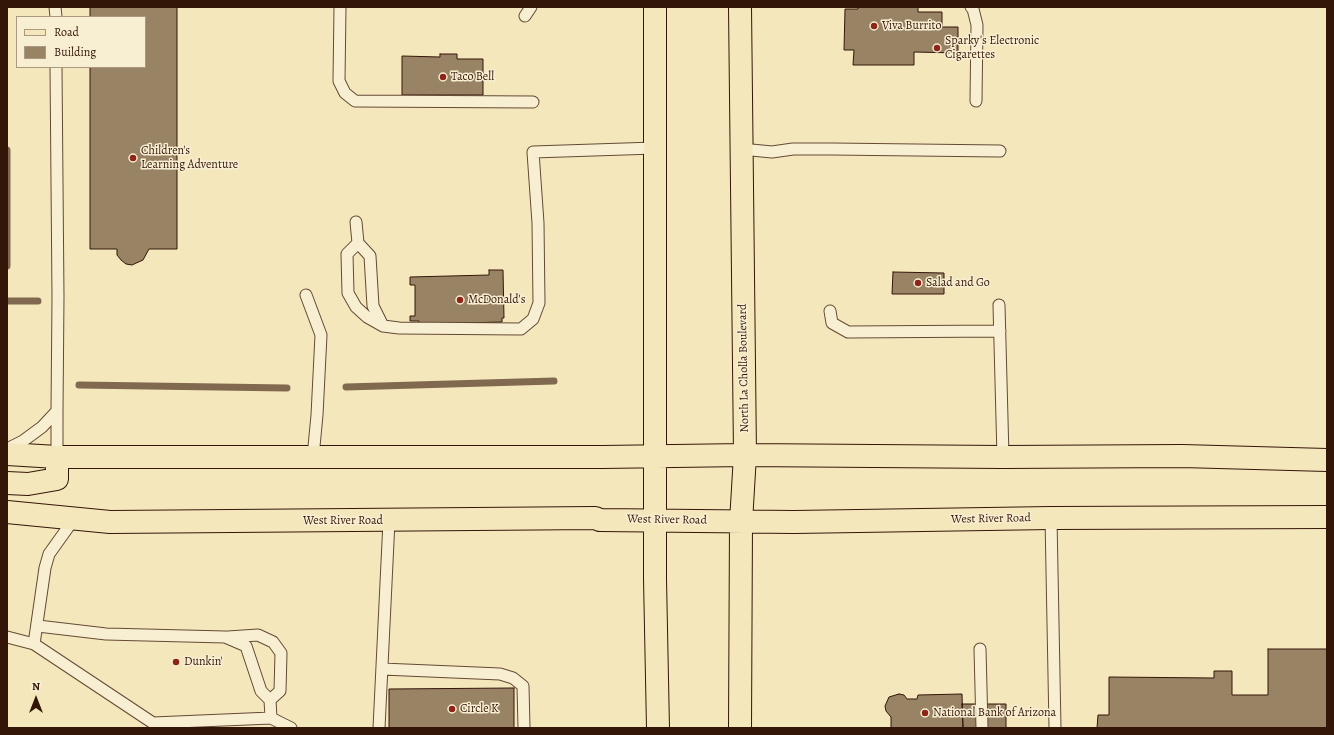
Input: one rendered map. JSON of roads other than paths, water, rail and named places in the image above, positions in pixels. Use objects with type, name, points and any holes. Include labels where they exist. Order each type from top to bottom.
[{"type":"main road","points":[[655,7],[655,519],[658,728]]},
{"type":"main road","name":"North La Cholla Boulevard","points":[[740,7],[745,454],[741,522],[740,728]]},
{"type":"main road","points":[[7,454],[57,457],[602,457],[745,454],[1003,457],[1182,456],[1327,460]]},
{"type":"main road","points":[[7,483],[28,484],[57,479],[57,457]]},
{"type":"main road","name":"West River Road","points":[[7,512],[110,522],[389,521],[595,518],[600,520],[655,519],[741,522],[1051,518],[1327,517]]},
{"type":"lane","points":[[340,7],[339,81],[346,93],[355,101],[534,102]]},
{"type":"lane","points":[[971,7],[973,8],[977,25],[976,101]]},
{"type":"lane","points":[[56,68],[58,297],[57,457]]},
{"type":"lane","points":[[358,243],[347,254],[348,293],[356,307],[367,317],[383,326],[399,328],[521,329],[534,319],[539,303],[538,224],[533,152],[655,148]]},
{"type":"lane","points":[[741,149],[772,152],[793,149],[1000,151]]},
{"type":"lane","points":[[356,222],[358,243],[370,256],[373,306],[383,326]]},
{"type":"lane","points":[[306,295],[321,335],[317,416],[313,457]]},
{"type":"lane","points":[[999,305],[1003,457]]},
{"type":"lane","points":[[830,311],[832,323],[848,332],[1000,331]]},
{"type":"lane","points":[[7,449],[23,441],[42,427],[57,411]]},
{"type":"lane","points":[[1051,518],[1054,728]]},
{"type":"lane","points":[[34,644],[38,626],[45,568],[49,554],[74,519]]},
{"type":"lane","points":[[379,728],[389,521]]},
{"type":"lane","points":[[38,626],[106,634],[224,637],[258,635],[273,642],[281,653],[280,691],[270,700]]},
{"type":"lane","points":[[7,637],[34,644],[153,723],[270,718],[292,728]]},
{"type":"lane","points":[[224,637],[246,646],[261,690],[270,700],[270,718]]},
{"type":"lane","points":[[980,649],[982,728]]},
{"type":"lane","points":[[382,669],[500,674],[513,678],[523,686],[524,728]]},
{"type":"waterway","points":[[7,150],[7,266]]},
{"type":"waterway","points":[[7,301],[38,301]]},
{"type":"waterway","points":[[346,387],[554,381]]},
{"type":"waterway","points":[[79,385],[287,388]]},
{"type":"place","name":"Viva Burrito","points":[[874,26]]},
{"type":"place","name":"Sparky's Electronic Cigarettes","points":[[937,48]]},
{"type":"place","name":"Taco Bell","points":[[443,77]]},
{"type":"place","name":"Children's Learning Adventure","points":[[133,158]]},
{"type":"place","name":"Salad and Go","points":[[918,283]]},
{"type":"place","name":"McDonald's","points":[[460,300]]},
{"type":"place","name":"Dunkin'","points":[[176,662]]},
{"type":"place","name":"Circle K","points":[[452,709]]},
{"type":"place","name":"National Bank of Arizona","points":[[925,713]]}]
